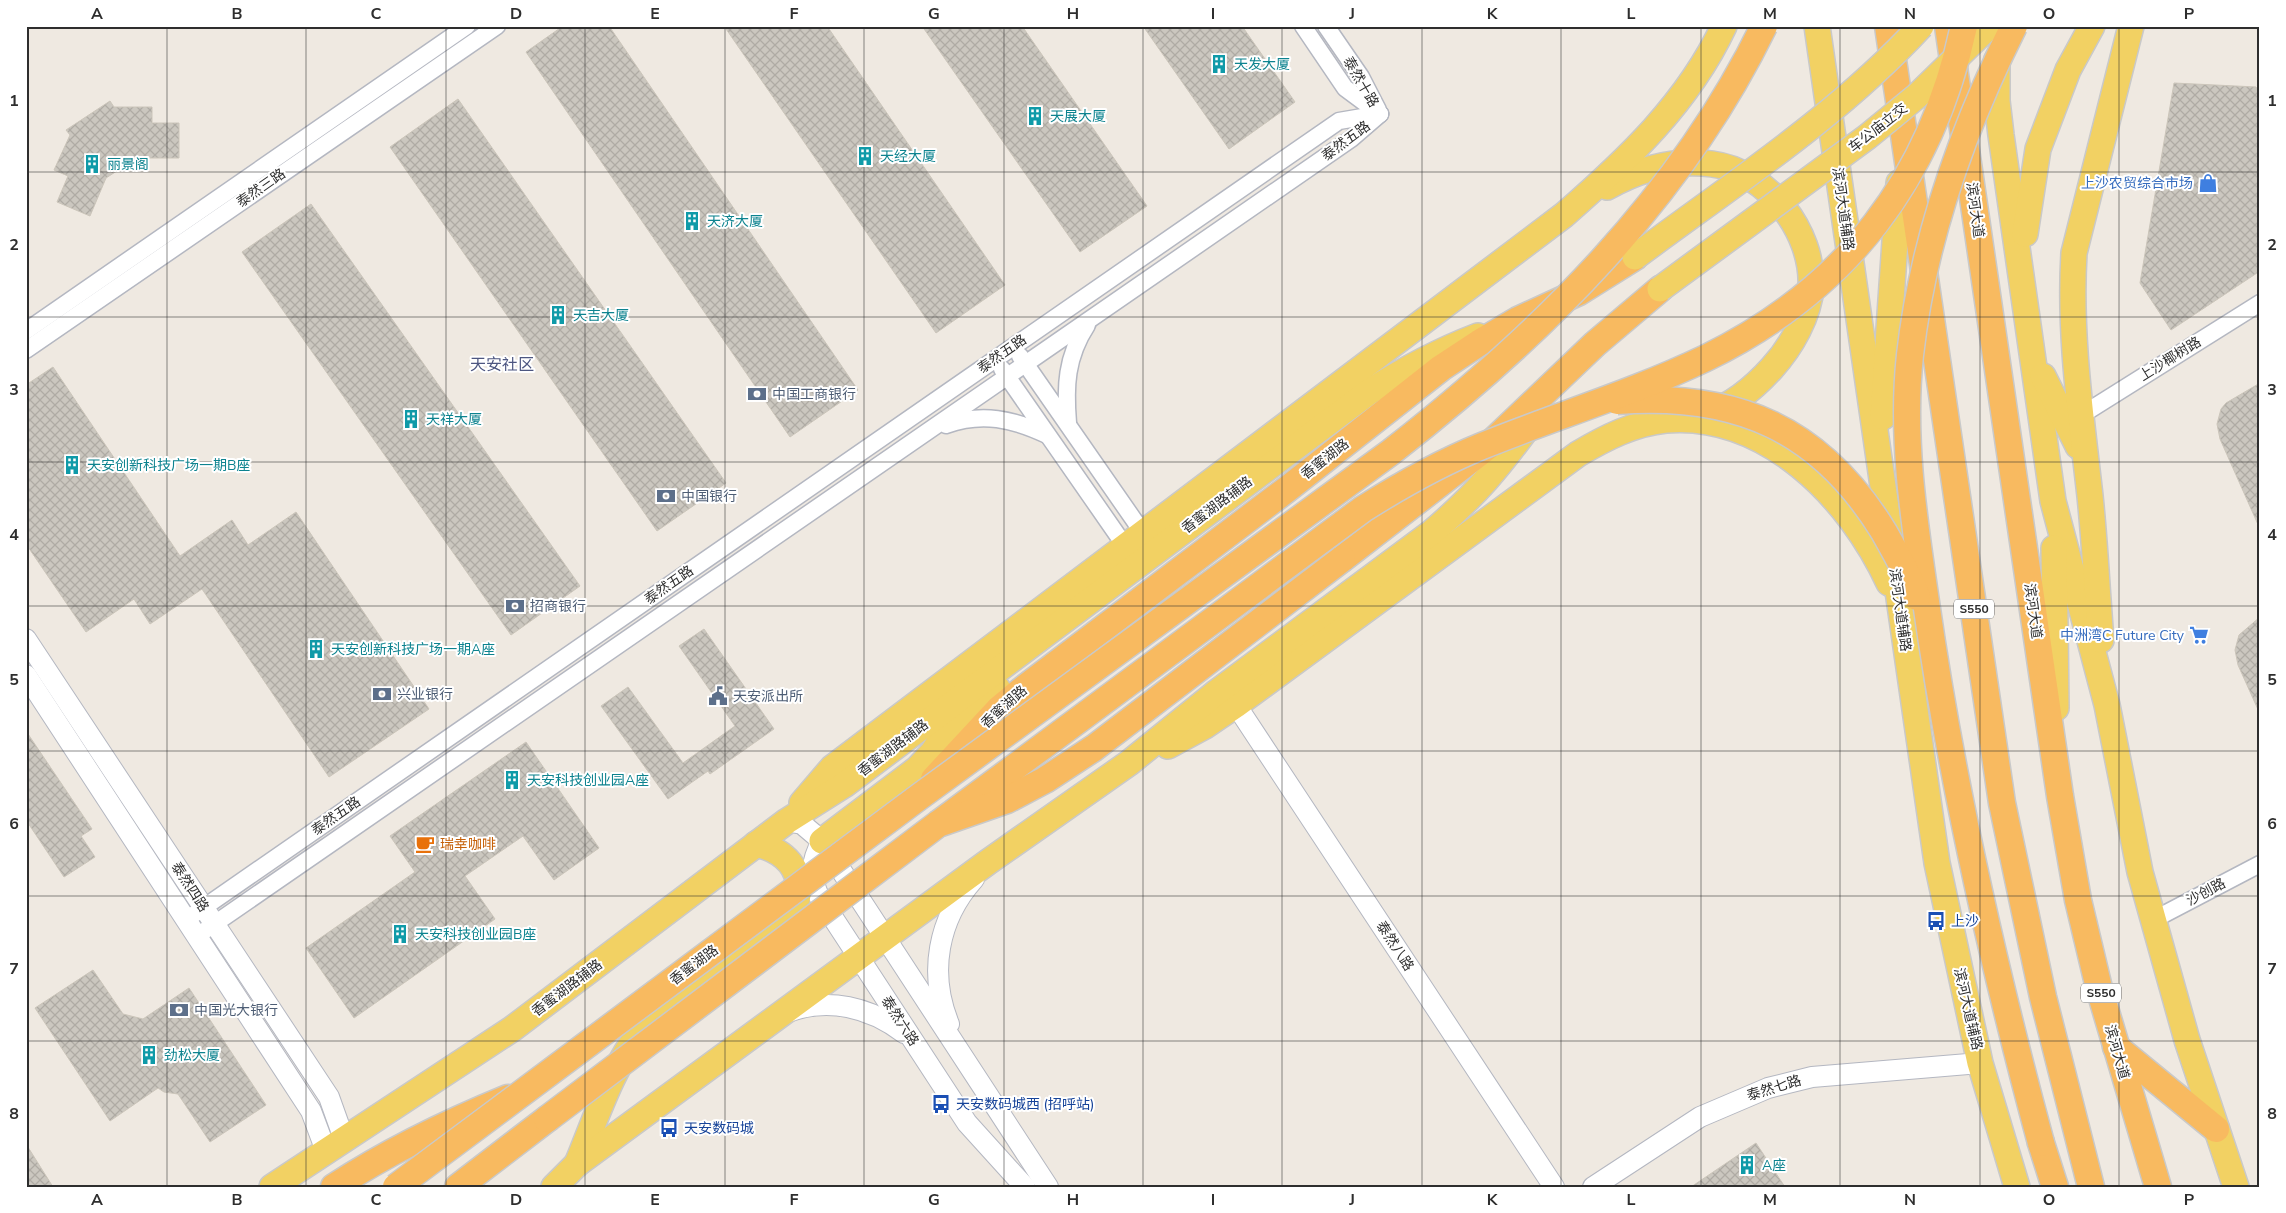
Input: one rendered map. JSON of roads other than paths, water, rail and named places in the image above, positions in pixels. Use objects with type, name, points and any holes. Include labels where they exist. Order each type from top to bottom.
[{"type":"highway","points":[[919,797],[1391,452],[1455,402],[1516,348],[1626,235],[1673,175],[1722,102],[1764,26]]},
{"type":"highway","name":"S550","points":[[1888,26],[2002,803],[2043,997],[2091,1187]]},
{"type":"highway","name":"滨河大道","points":[[1948,26],[2060,796],[2078,900],[2116,1047],[2158,1187]]},
{"type":"highway","points":[[458,1187],[938,824],[1363,509],[1401,486],[1480,447],[1594,404],[1690,364],[1746,336],[1777,317],[1831,274],[1881,216],[1904,184],[1922,151],[1947,90],[1964,26]]},
{"type":"highway","points":[[2014,26],[1969,123],[1947,185],[1927,252],[1917,302],[1909,375],[1908,461],[1930,633],[1961,809],[1986,930],[2041,1143],[2055,1187]]},
{"type":"highway","name":"香蜜湖路","points":[[396,1187],[919,797],[966,743],[999,709],[1286,490],[1441,368],[1518,320],[1579,292],[1635,257]]},
{"type":"highway","points":[[938,824],[1007,800],[1045,780],[1094,748],[1487,447],[1570,368],[1660,289]]},
{"type":"highway","points":[[1594,404],[1647,400],[1711,406],[1769,422],[1814,449],[1855,489],[1875,518],[1899,558],[1930,633]]},
{"type":"highway","points":[[2116,1047],[2216,1129]]},
{"type":"highway","points":[[334,1187],[398,1149],[444,1125],[527,1090]]},
{"type":"highway","points":[[488,1187],[547,1119]]},
{"type":"main road","points":[[787,821],[832,768],[1564,215],[1634,152],[1677,103],[1710,55],[1724,26]]},
{"type":"main road","name":"滨河大道辅路","points":[[1817,26],[1937,863],[1980,1063],[2017,1187]]},
{"type":"main road","points":[[1635,257],[1800,135],[1882,66],[1921,26]]},
{"type":"main road","name":"车公庙立交","points":[[1660,289],[1867,137],[1917,96],[1989,26]]},
{"type":"main road","points":[[1998,26],[1997,101],[2053,500],[2056,715],[2060,796]]},
{"type":"main road","points":[[2021,266],[2029,200],[2038,150],[2068,70],[2092,26]]},
{"type":"main road","points":[[2107,705],[2086,461],[2076,376],[2071,291],[2074,253],[2131,26]]},
{"type":"main road","points":[[1880,467],[1903,130]]},
{"type":"main road","points":[[1564,215],[1629,175],[1658,166],[1689,162],[1705,163],[1739,171],[1762,187],[1784,208],[1800,233],[1809,261],[1811,287],[1805,314],[1794,338],[1779,360],[1761,380],[1738,400],[1717,411],[1692,420]]},
{"type":"main road","name":"香蜜湖路辅路","points":[[272,1187],[512,1029],[756,844],[787,821],[844,785],[1370,392],[1404,369],[1440,351],[1518,320]]},
{"type":"main road","points":[[2034,359],[2086,461]]},
{"type":"main road","points":[[554,1187],[577,1164],[988,862],[1129,763],[1217,692],[1432,533],[1465,505],[1498,469],[1570,368]]},
{"type":"main road","points":[[1129,763],[1205,726],[1236,705],[1578,454],[1605,438],[1636,426],[1665,420],[1692,420],[1726,428],[1760,440],[1791,459],[1824,487],[1853,520],[1873,552],[1900,606]]},
{"type":"main road","points":[[2053,500],[2107,705],[2129,825],[2153,920],[2174,997],[2236,1187]]},
{"type":"main road","points":[[822,841],[917,769],[934,752],[950,728],[993,694],[1037,640]]},
{"type":"main road","points":[[577,1164],[624,1056],[641,1030],[675,998],[779,921],[797,901],[798,878],[789,860],[773,848],[756,844]]},
{"type":"street","name":"泰然三路","points":[[26,331],[467,26]]},
{"type":"street","name":"泰然三路","points":[[26,350],[497,26]]},
{"type":"street","name":"泰然十路","points":[[1303,26],[1345,88],[1380,114]]},
{"type":"street","name":"泰然十路","points":[[1326,26],[1360,77],[1380,114]]},
{"type":"street","name":"泰然五路","points":[[209,915],[1026,365],[1351,139],[1380,114]]},
{"type":"street","name":"泰然五路","points":[[191,928],[1013,346],[1339,121],[1380,114]]},
{"type":"street","name":"上沙椰树路","points":[[2080,416],[2260,302]]},
{"type":"street","points":[[1068,426],[1066,377],[1077,340],[1090,320]]},
{"type":"street","points":[[1013,346],[1068,426],[1134,540]]},
{"type":"street","points":[[995,359],[1049,436],[1134,540]]},
{"type":"street","points":[[929,431],[956,422],[991,417],[1029,426],[1049,436]]},
{"type":"street","name":"泰然四路","points":[[26,639],[329,1097],[335,1145]]},
{"type":"street","name":"泰然四路","points":[[26,675],[335,1145]]},
{"type":"street","name":"泰然八路","points":[[1236,705],[1554,1187]]},
{"type":"street","points":[[787,821],[802,824],[822,841],[1048,1187]]},
{"type":"street","name":"泰然六路","points":[[822,841],[815,855],[812,867],[815,889],[966,1122],[1025,1187]]},
{"type":"street","points":[[961,1053],[947,1019],[939,991],[938,960],[942,931],[961,893],[988,862]]},
{"type":"street","name":"沙创路","points":[[2153,920],[2260,864]]},
{"type":"street","points":[[777,1017],[803,1007],[825,1003],[847,1006],[890,1022],[911,1038]]},
{"type":"street","name":"泰然七路","points":[[1593,1187],[1700,1117],[1768,1088],[1812,1077],[1980,1063]]},
{"type":"place","name":"天发大厦","points":[[1219,64]]},
{"type":"place","name":"天展大厦","points":[[1035,116]]},
{"type":"place","name":"天经大厦","points":[[865,156]]},
{"type":"place","name":"丽景阁","points":[[92,164]]},
{"type":"place","name":"上沙农贸综合市场","points":[[2208,183]]},
{"type":"place","name":"天济大厦","points":[[692,221]]},
{"type":"place","name":"天吉大厦","points":[[558,315]]},
{"type":"place","name":"中国工商银行","points":[[757,394]]},
{"type":"place","name":"天祥大厦","points":[[411,419]]},
{"type":"place","name":"天安创新科技广场一期B座","points":[[72,465]]},
{"type":"place","name":"中国银行","points":[[666,496]]},
{"type":"place","name":"招商银行","points":[[515,606]]},
{"type":"place","name":"中洲湾C Future City","points":[[2199,635]]},
{"type":"place","name":"天安创新科技广场一期A座","points":[[316,649]]},
{"type":"place","name":"兴业银行","points":[[382,694]]},
{"type":"place","name":"天安派出所","points":[[718,696]]},
{"type":"place","name":"天安科技创业园A座","points":[[512,780]]},
{"type":"place","name":"瑞幸咖啡","points":[[425,844]]},
{"type":"place","name":"上沙","points":[[1936,921]]},
{"type":"place","name":"天安科技创业园B座","points":[[400,934]]},
{"type":"place","name":"中国光大银行","points":[[179,1010]]},
{"type":"place","name":"劲松大厦","points":[[149,1055]]},
{"type":"place","name":"天安数码城西 (招呼站)","points":[[941,1104]]},
{"type":"place","name":"天安数码城","points":[[669,1128]]},
{"type":"place","name":"A座","points":[[1747,1165]]},
{"type":"district","name":"天安社区","points":[[502,365]]}]
